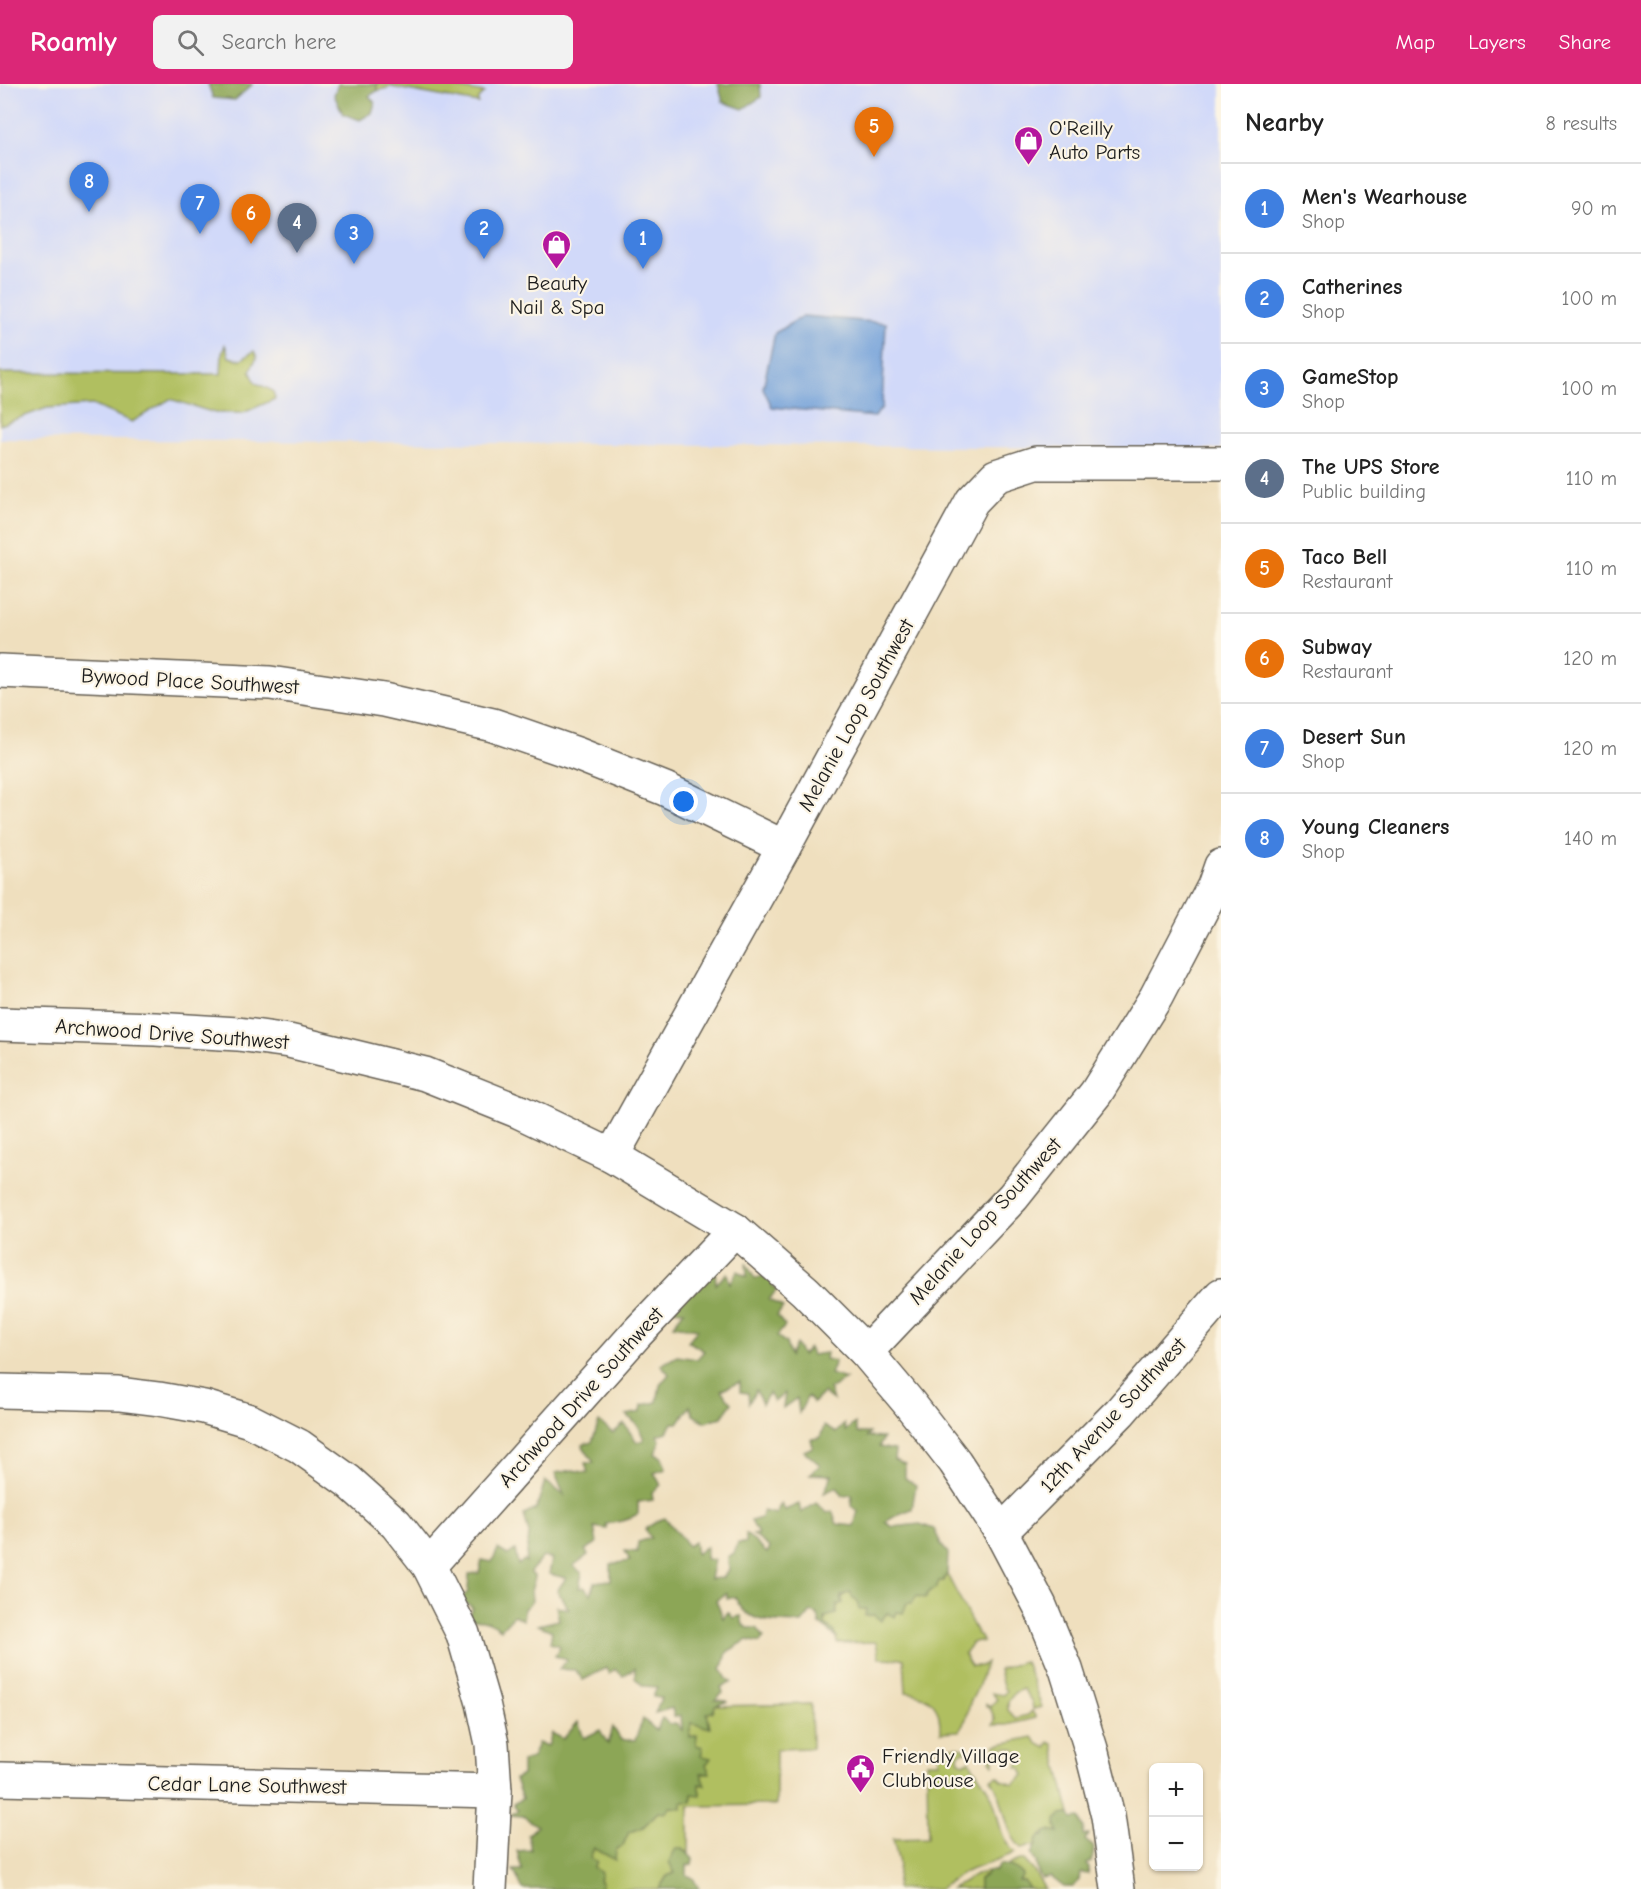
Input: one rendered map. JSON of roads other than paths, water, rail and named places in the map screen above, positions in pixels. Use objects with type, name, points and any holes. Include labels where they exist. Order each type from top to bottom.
[{"type":"street","name":"Melanie Loop Southwest","points":[[612,1156],[784,847],[972,501],[996,476],[1036,464],[1221,463]]},
{"type":"street","name":"Bywood Place Southwest","points":[[0,671],[270,683],[384,700],[493,725],[578,754],[665,789],[784,847]]},
{"type":"street","name":"Melanie Loop Southwest","points":[[866,1352],[1013,1197],[1096,1093],[1156,997],[1214,886],[1221,866]]},
{"type":"street","name":"Archwood Drive Southwest","points":[[0,1024],[238,1034],[289,1041],[425,1074],[520,1112],[612,1156],[735,1230],[805,1291],[866,1352],[909,1402],[955,1462],[1001,1532],[1040,1606],[1066,1669],[1091,1749],[1108,1816],[1118,1889]]},
{"type":"street","name":"Archwood Drive Southwest","points":[[429,1566],[637,1333],[735,1230]]},
{"type":"street","name":"12th Avenue Southwest","points":[[1001,1532],[1120,1412],[1221,1295]]},
{"type":"street","points":[[0,1391],[119,1394],[204,1407],[250,1421],[299,1446],[348,1481],[396,1524],[429,1566],[463,1634],[476,1680],[492,1744],[495,1791],[490,1889]]},
{"type":"street","name":"Cedar Lane Southwest","points":[[0,1779],[495,1791]]},
{"type":"water","points":[[803,316],[886,323],[882,407],[875,417],[772,407],[763,388],[775,333]]},
{"type":"place","name":"Taco Bell","points":[[874,157]]},
{"type":"place","name":"O'Reilly Auto Parts","points":[[1028,166]]},
{"type":"place","name":"Young Cleaners","points":[[89,212]]},
{"type":"place","name":"Desert Sun","points":[[200,234]]},
{"type":"place","name":"Subway","points":[[251,244]]},
{"type":"place","name":"The UPS Store","points":[[297,253]]},
{"type":"place","name":"Catherines","points":[[484,259]]},
{"type":"place","name":"GameStop","points":[[354,264]]},
{"type":"place","name":"Men's Wearhouse","points":[[643,269]]},
{"type":"place","name":"Beauty Nail & Spa","points":[[557,270]]},
{"type":"place","name":"Friendly Village Clubhouse","points":[[861,1794]]}]
